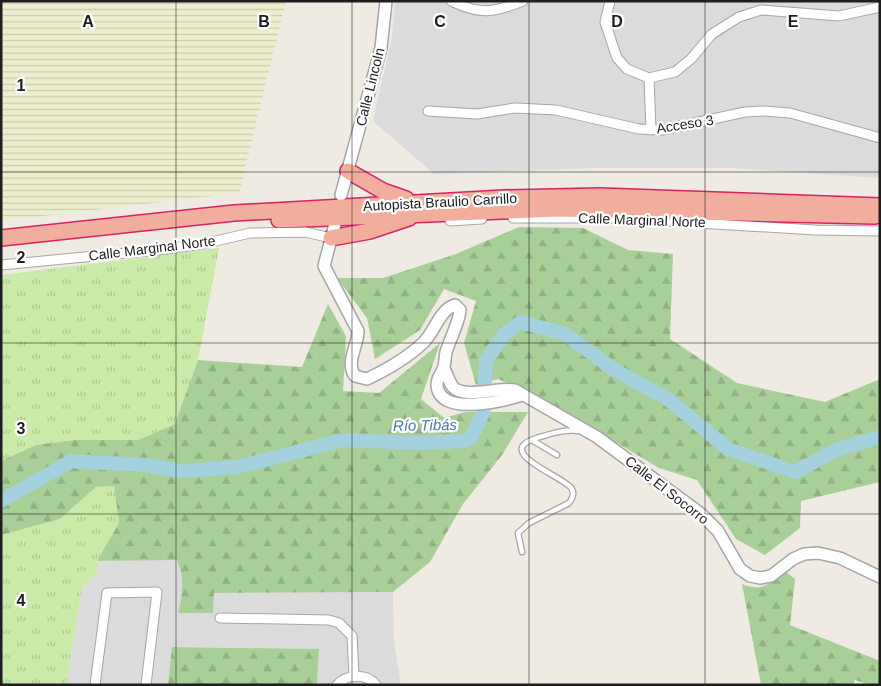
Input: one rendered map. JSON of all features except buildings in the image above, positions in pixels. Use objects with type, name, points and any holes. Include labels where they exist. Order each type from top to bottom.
[{"type":"highway","points":[[333,231],[370,231],[411,213],[383,191],[348,171]]},
{"type":"highway","name":"Autopista Braulio Carrillo","points":[[1,248],[234,223],[411,213],[600,196],[880,206]]},
{"type":"highway","name":"Autopista Braulio Carrillo","points":[[1,238],[234,213],[411,213],[557,209],[880,216]]},
{"type":"street","name":"Calle Lincoln","points":[[348,171],[381,48],[386,1]]},
{"type":"street","points":[[451,1],[477,12],[490,12],[523,1]]},
{"type":"street","points":[[610,1],[605,22],[616,58],[627,69],[649,78],[675,72],[691,59],[712,34],[739,17],[761,10],[839,16],[880,7]]},
{"type":"street","points":[[649,78],[651,130]]},
{"type":"street","name":"Acceso 3","points":[[428,111],[477,114],[515,108],[556,110],[639,130],[662,130],[745,112],[764,111],[798,115],[880,138]]},
{"type":"street","points":[[341,194],[348,171]]},
{"type":"street","name":"Calle Marginal Norte","points":[[411,213],[614,218],[816,230],[880,231]]},
{"type":"street","points":[[333,231],[324,266],[358,331],[358,341],[350,366],[355,376],[367,379],[413,351],[424,343],[446,310],[455,305],[460,310],[459,316],[446,353],[444,369],[454,388],[469,398],[494,401],[522,396]]},
{"type":"street","name":"Calle Marginal Norte","points":[[1,264],[158,250],[203,244],[250,233],[333,231]]},
{"type":"street","name":"Calle El Socorro","points":[[469,398],[500,388],[515,390],[522,396],[597,437],[701,514],[718,531],[740,569],[750,576],[760,578],[771,576],[793,559],[804,554],[818,553],[840,558],[880,577]]},
{"type":"street","points":[[95,685],[107,593],[157,592],[146,685]]},
{"type":"street","points":[[220,618],[329,620],[339,623],[352,636],[354,676]]},
{"type":"street","points":[[337,685],[345,678],[354,676],[367,677],[376,685]]},
{"type":"lane","points":[[522,552],[518,533],[529,523],[563,506],[573,498],[572,488],[568,484],[524,456],[522,447],[532,440],[562,431],[576,431],[597,437]]},
{"type":"lane","points":[[532,440],[557,455]]},
{"type":"shaded area","points":[[395,1],[880,1],[880,178],[731,168],[596,168],[434,174],[373,121],[392,37]]},
{"type":"shaded area","points":[[177,559],[183,574],[184,592],[179,613],[214,593],[393,592],[394,642],[401,685],[317,685],[319,649],[173,647],[168,685],[66,685],[82,588],[97,571],[97,561]]},
{"type":"green space","points":[[1,1],[286,1],[239,193],[1,221]]},
{"type":"green space","points":[[519,227],[583,228],[628,250],[673,254],[670,339],[737,383],[825,402],[880,379],[880,482],[801,501],[800,528],[765,555],[736,539],[697,480],[659,468],[540,397],[498,379],[476,385],[464,343],[476,301],[444,289],[420,330],[375,359],[367,318],[337,278],[383,278],[456,254]]},
{"type":"green space","points":[[219,248],[198,360],[175,424],[138,440],[75,440],[36,445],[1,461],[1,275]]},
{"type":"green space","points":[[328,304],[346,336],[343,391],[379,393],[440,343],[421,399],[444,418],[465,412],[528,412],[502,455],[463,504],[430,562],[393,592],[214,593],[213,613],[178,613],[182,586],[177,560],[97,561],[119,523],[114,486],[96,487],[60,519],[1,535],[1,461],[36,445],[75,440],[138,440],[175,424],[198,360],[302,367]]},
{"type":"green space","points":[[114,486],[119,523],[97,561],[97,571],[82,588],[66,685],[1,685],[1,535],[60,519],[96,487]]},
{"type":"green space","points":[[785,571],[795,579],[790,625],[880,661],[880,685],[870,685],[855,680],[853,685],[761,685],[742,584],[761,587],[770,583]]},
{"type":"green space","points":[[172,647],[319,649],[317,685],[168,685]]},
{"type":"waterway","name":"Río Tibás","points":[[1,501],[71,461],[146,465],[181,471],[237,467],[343,440],[419,443],[463,441],[471,438],[483,413],[486,360],[504,334],[521,322],[565,334],[616,371],[668,399],[728,449],[795,472],[838,449],[880,437]]}]
